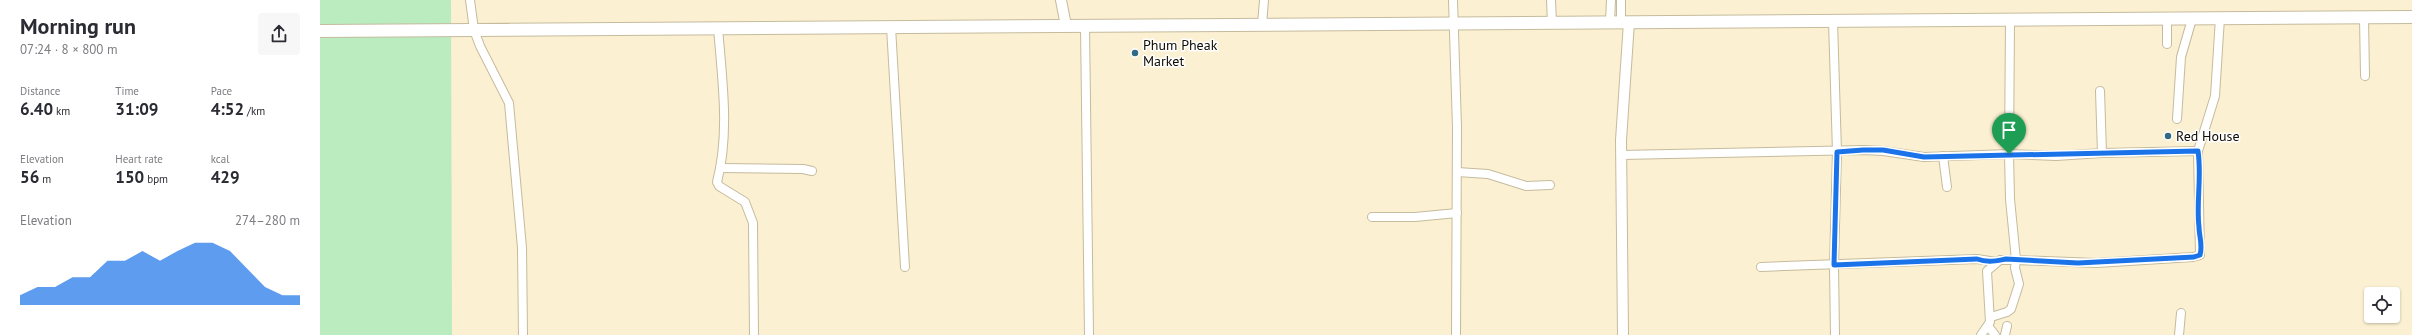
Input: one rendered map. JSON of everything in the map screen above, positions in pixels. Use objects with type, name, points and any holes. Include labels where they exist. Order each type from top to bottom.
[{"type":"main road","points":[[320,31],[2412,17]]},
{"type":"street","points":[[470,0],[474,30],[496,81],[509,103],[522,248],[523,335]]},
{"type":"street","points":[[1061,0],[1066,26]]},
{"type":"street","points":[[1262,25],[1264,0]]},
{"type":"street","points":[[1453,0],[1457,172],[1456,335]]},
{"type":"street","points":[[1551,0],[1552,23]]},
{"type":"street","points":[[1610,0],[1620,22]]},
{"type":"street","points":[[1621,0],[1620,22],[1624,79],[1621,155],[1623,335]]},
{"type":"street","points":[[2364,17],[2365,76]]},
{"type":"street","points":[[1761,267],[1977,259],[1996,262],[2006,259],[2097,263],[2198,256],[2202,250],[2198,227],[2200,186],[2198,151],[2215,96],[2220,18]]},
{"type":"street","points":[[2167,19],[2167,44]]},
{"type":"street","points":[[2177,119],[2181,57],[2192,19]]},
{"type":"street","points":[[1991,317],[2007,312],[2011,309],[2019,284],[2015,268],[2016,260],[2010,199],[2010,20]]},
{"type":"street","points":[[1834,21],[1837,152],[1834,265],[1835,335]]},
{"type":"street","points":[[1085,26],[1089,335]]},
{"type":"street","points":[[891,27],[905,267]]},
{"type":"street","points":[[718,28],[723,103],[720,168],[717,182],[719,186],[732,192],[745,202],[753,223],[754,335]]},
{"type":"street","points":[[2100,91],[2102,153]]},
{"type":"street","points":[[1621,155],[1883,150],[1924,157],[2009,154],[2056,156],[2102,153],[2198,151]]},
{"type":"street","points":[[1943,156],[1947,187]]},
{"type":"street","points":[[720,168],[803,169],[812,171]]},
{"type":"street","points":[[1457,172],[1488,174],[1526,186],[1550,185]]},
{"type":"street","points":[[1372,217],[1415,217],[1456,213]]},
{"type":"street","points":[[1981,335],[1988,326],[1991,317],[1987,271],[1996,262]]},
{"type":"street","points":[[2178,335],[2181,313]]},
{"type":"street","points":[[1988,326],[1995,335]]},
{"type":"street","points":[[2005,335],[2008,326]]},
{"type":"green space","points":[[320,0],[451,0],[452,335],[320,335]]},
{"type":"place","name":"Phum Pheak Market","points":[[1135,53]]},
{"type":"place","name":"Red House","points":[[2168,136]]},
{"type":"route","points":[[1883,150],[1924,157],[2009,154],[2026,156],[2056,156],[2102,153],[2163,153],[2198,151],[2200,186],[2198,227],[2202,250],[2200,255],[2180,259],[2097,263],[2063,262],[2046,259],[2006,259],[1996,262],[1985,262],[1977,259],[1949,261],[1914,260],[1886,263],[1834,265],[1837,152],[1883,150]]}]
